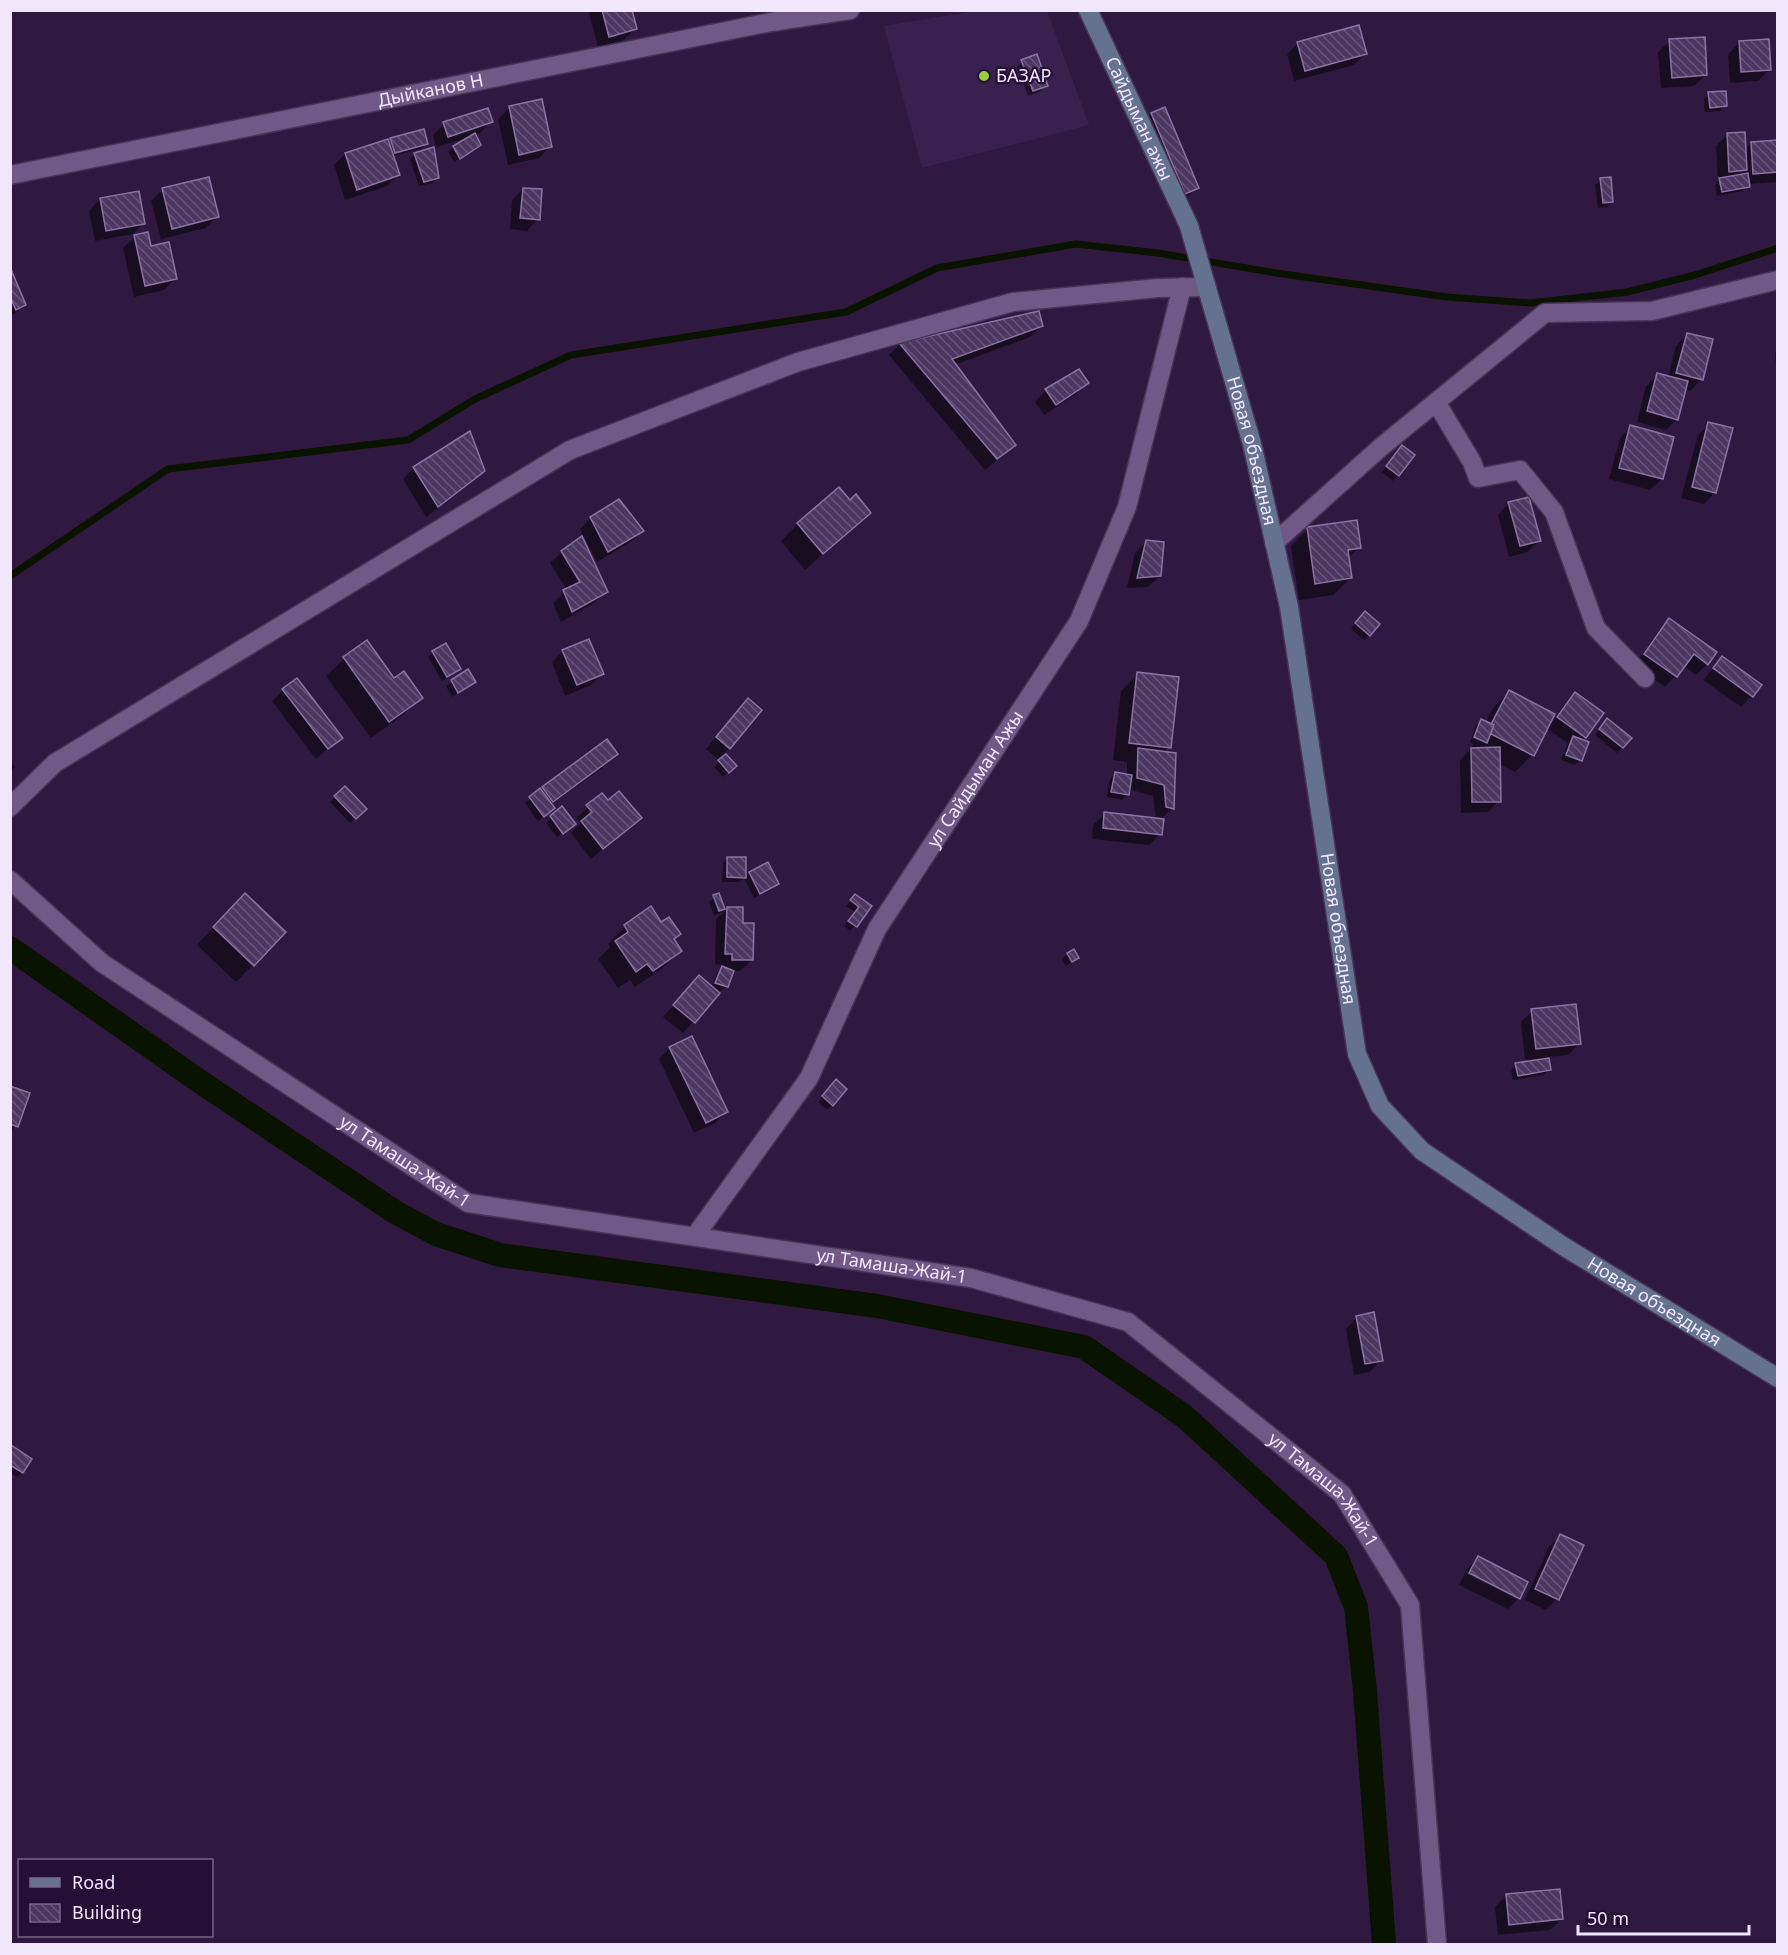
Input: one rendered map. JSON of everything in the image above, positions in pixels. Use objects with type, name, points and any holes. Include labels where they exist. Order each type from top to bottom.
[{"type":"main road","name":"Сайдыман ажы","points":[[1088,10],[1189,226],[1205,282]]},
{"type":"main road","name":"Новая объездная","points":[[1205,282],[1252,444],[1274,543],[1290,619],[1358,1054],[1380,1106],[1422,1151],[1563,1246],[1778,1378]]},
{"type":"street","name":"Дыйканов Н","points":[[10,175],[760,25],[850,10]]},
{"type":"street","points":[[1274,543],[1381,447],[1545,313],[1652,311],[1778,280]]},
{"type":"street","points":[[10,807],[55,763],[570,450],[798,363],[1013,302],[1182,287],[1205,282]]},
{"type":"street","name":"ул Сайдыман Ажы","points":[[695,1236],[809,1078],[877,929],[1079,621],[1127,507],[1182,287]]},
{"type":"street","points":[[1436,402],[1472,462],[1478,478],[1520,470],[1554,512],[1596,628],[1645,678]]},
{"type":"street","name":"ул Тамаша-Жай-1","points":[[10,880],[102,963],[468,1203],[971,1278],[1128,1322],[1342,1494],[1410,1605],[1437,1944]]},
{"type":"shaded area","name":"БАЗАР","points":[[977,11],[1047,11],[1089,125],[922,168],[884,26]]},
{"type":"building","points":[[602,10],[632,10],[637,29],[609,37]]},
{"type":"building","points":[[1359,25],[1367,54],[1305,71],[1297,42]]},
{"type":"building","points":[[1705,37],[1707,75],[1672,78],[1669,39]]},
{"type":"building","points":[[1769,39],[1771,70],[1741,72],[1739,41]]},
{"type":"building","points":[[1037,54],[1048,86],[1033,91],[1021,60]]},
{"type":"building","points":[[1726,91],[1727,106],[1710,108],[1708,92]]},
{"type":"building","points":[[542,99],[552,147],[519,155],[509,106]]},
{"type":"building","points":[[1165,107],[1199,188],[1185,194],[1151,113]]},
{"type":"building","points":[[488,108],[493,122],[448,137],[443,122]]},
{"type":"building","points":[[424,129],[428,144],[395,153],[390,138]]},
{"type":"building","points":[[1745,132],[1747,170],[1729,172],[1727,133]]},
{"type":"building","points":[[475,133],[481,145],[460,159],[453,146]]},
{"type":"building","points":[[388,139],[400,175],[357,190],[345,153]]},
{"type":"building","points":[[1778,140],[1778,172],[1753,174],[1751,142]]},
{"type":"building","points":[[434,147],[439,178],[424,182],[414,153]]},
{"type":"building","points":[[1748,173],[1750,187],[1722,192],[1719,178]]},
{"type":"building","points":[[209,177],[219,217],[172,229],[162,188]]},
{"type":"building","points":[[1611,177],[1613,202],[1603,203],[1600,178]]},
{"type":"building","points":[[523,188],[542,189],[540,220],[520,218]]},
{"type":"building","points":[[139,191],[145,224],[106,231],[100,198]]},
{"type":"building","points":[[148,232],[151,246],[169,242],[177,279],[145,286],[134,235]]},
{"type":"building","points":[[10,267],[26,305],[16,310],[10,297]]},
{"type":"building","points":[[1039,311],[1043,326],[952,359],[1016,445],[997,459],[899,343]]},
{"type":"building","points":[[1687,333],[1713,339],[1703,380],[1676,373]]},
{"type":"building","points":[[1079,369],[1089,383],[1056,405],[1045,389]]},
{"type":"building","points":[[1657,373],[1688,381],[1678,420],[1647,411]]},
{"type":"building","points":[[1708,422],[1733,428],[1716,493],[1692,487]]},
{"type":"building","points":[[1630,425],[1674,437],[1663,479],[1619,468]]},
{"type":"building","points":[[470,431],[485,471],[438,507],[413,467]]},
{"type":"building","points":[[1402,445],[1415,455],[1399,476],[1386,466]]},
{"type":"building","points":[[839,487],[850,500],[856,494],[871,513],[823,554],[797,523]]},
{"type":"building","points":[[1529,497],[1541,541],[1520,546],[1508,502]]},
{"type":"building","points":[[619,499],[644,531],[608,552],[590,517]]},
{"type":"building","points":[[1357,520],[1361,548],[1348,550],[1352,578],[1315,584],[1307,527]]},
{"type":"building","points":[[582,536],[608,592],[572,612],[563,590],[580,582],[561,551]]},
{"type":"building","points":[[1146,540],[1164,542],[1161,576],[1137,578]]},
{"type":"building","points":[[1365,611],[1380,624],[1370,636],[1355,623]]},
{"type":"building","points":[[1669,618],[1717,652],[1708,665],[1694,654],[1677,677],[1644,654]]},
{"type":"building","points":[[589,639],[604,674],[577,685],[562,650]]},
{"type":"building","points":[[367,640],[394,678],[404,671],[423,698],[389,722],[343,657]]},
{"type":"building","points":[[446,643],[461,669],[447,677],[432,651]]},
{"type":"building","points":[[1722,656],[1762,685],[1753,697],[1713,668]]},
{"type":"building","points":[[468,669],[476,682],[458,693],[451,680]]},
{"type":"building","points":[[1137,672],[1179,677],[1171,748],[1129,743]]},
{"type":"building","points":[[297,678],[343,738],[328,749],[282,689]]},
{"type":"building","points":[[1509,690],[1555,714],[1534,756],[1487,732]]},
{"type":"building","points":[[1575,692],[1604,713],[1586,738],[1557,717]]},
{"type":"building","points":[[748,698],[762,710],[730,749],[716,737]]},
{"type":"building","points":[[1607,718],[1632,738],[1623,748],[1599,729]]},
{"type":"building","points":[[1481,719],[1494,725],[1487,743],[1474,737]]},
{"type":"building","points":[[1573,736],[1589,742],[1582,761],[1566,755]]},
{"type":"building","points":[[607,739],[618,754],[553,802],[542,787]]},
{"type":"building","points":[[1500,747],[1501,802],[1472,802],[1471,748]]},
{"type":"building","points":[[1138,748],[1176,753],[1174,809],[1166,807],[1164,785],[1137,778]]},
{"type":"building","points":[[726,754],[737,766],[729,773],[718,760]]},
{"type":"building","points":[[1115,772],[1132,775],[1129,795],[1111,792]]},
{"type":"building","points":[[345,786],[367,809],[356,819],[334,796]]},
{"type":"building","points":[[540,788],[555,808],[544,817],[529,797]]},
{"type":"building","points":[[619,791],[642,818],[603,849],[581,821],[592,812],[586,805],[602,793],[608,800]]},
{"type":"building","points":[[562,806],[576,824],[563,834],[550,816]]},
{"type":"building","points":[[1104,812],[1164,819],[1162,835],[1103,828]]},
{"type":"building","points":[[727,857],[746,857],[746,878],[727,877]]},
{"type":"building","points":[[768,862],[779,884],[760,894],[749,872]]},
{"type":"building","points":[[245,893],[286,932],[254,966],[213,927]]},
{"type":"building","points":[[719,893],[725,909],[719,911],[713,895]]},
{"type":"building","points":[[855,894],[872,906],[857,927],[848,921],[859,907],[850,900]]},
{"type":"building","points":[[651,906],[661,922],[669,917],[681,934],[674,939],[682,951],[653,971],[647,964],[636,972],[615,941],[628,932],[624,925]]},
{"type":"building","points":[[727,907],[743,907],[743,923],[754,923],[753,960],[732,960],[732,954],[725,954]]},
{"type":"building","points":[[1074,949],[1079,958],[1072,962],[1067,953]]},
{"type":"building","points":[[722,966],[734,971],[728,987],[715,983]]},
{"type":"building","points":[[699,975],[720,993],[695,1023],[673,1005]]},
{"type":"building","points":[[1576,1004],[1581,1044],[1536,1049],[1531,1009]]},
{"type":"building","points":[[692,1036],[728,1112],[706,1123],[669,1047]]},
{"type":"building","points":[[1549,1058],[1551,1070],[1518,1076],[1515,1063]]},
{"type":"building","points":[[836,1079],[847,1089],[833,1106],[822,1096]]},
{"type":"building","points":[[10,1086],[30,1093],[18,1127],[10,1124]]},
{"type":"building","points":[[1374,1312],[1383,1361],[1365,1364],[1356,1316]]},
{"type":"building","points":[[11,1445],[32,1459],[23,1473],[10,1465]]},
{"type":"building","points":[[1560,1534],[1584,1545],[1559,1600],[1535,1589]]},
{"type":"building","points":[[1478,1556],[1528,1582],[1520,1599],[1469,1573]]},
{"type":"building","points":[[1560,1889],[1563,1919],[1509,1925],[1506,1894]]},
{"type":"waterway","points":[[10,576],[168,469],[408,440],[475,399],[571,355],[846,312],[937,268],[1076,244],[1158,253],[1276,273],[1447,297],[1531,303],[1627,292],[1695,275],[1778,248]]},
{"type":"waterway","points":[[10,948],[199,1081],[395,1212],[436,1234],[500,1255],[877,1306],[1084,1347],[1184,1416],[1336,1556],[1356,1607],[1365,1691],[1384,1944]]},
{"type":"place","name":"БАЗАР","points":[[984,76]]}]
